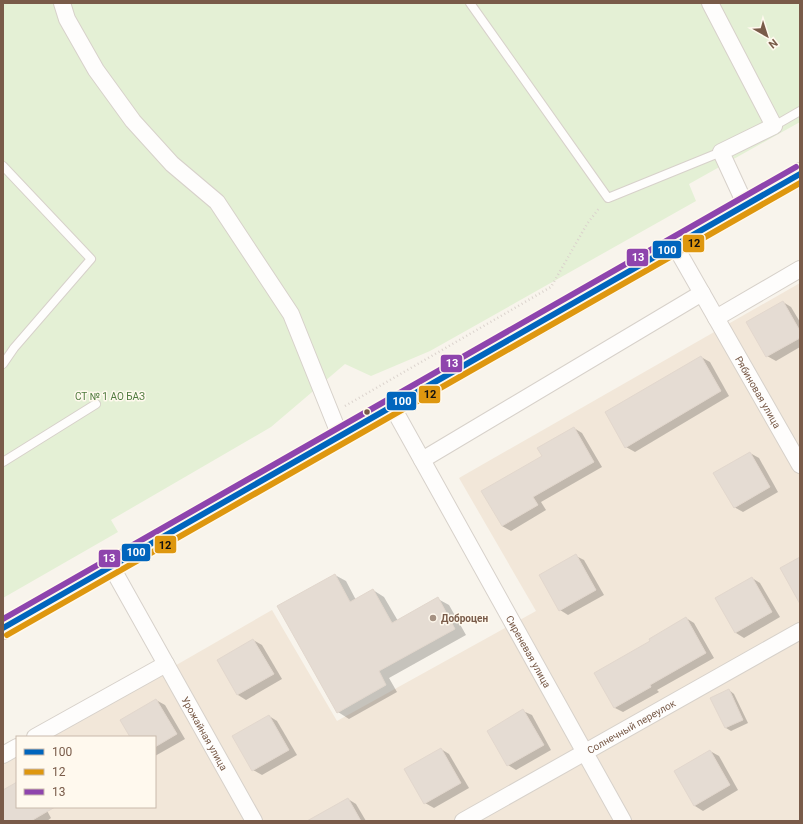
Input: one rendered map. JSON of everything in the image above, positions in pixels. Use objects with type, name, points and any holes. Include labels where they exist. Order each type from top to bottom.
[{"type":"main road","points":[[3,628],[800,174]]},
{"type":"street","points":[[62,3],[67,19],[96,70],[133,121],[172,164],[217,202],[291,314],[340,436]]},
{"type":"street","points":[[710,3],[774,126],[721,152],[746,206]]},
{"type":"street","name":"Рябиновая улица","points":[[675,246],[800,465]]},
{"type":"street","points":[[716,318],[800,269]]},
{"type":"street","points":[[422,460],[702,293]]},
{"type":"street","name":"Сиреневая улица","points":[[392,406],[623,821]]},
{"type":"street","name":"Урожайная улица","points":[[111,566],[254,821]]},
{"type":"street","name":"Солнечный переулок","points":[[463,821],[800,631]]},
{"type":"street","points":[[37,736],[166,664]]},
{"type":"street","points":[[3,755],[16,748]]},
{"type":"lane","points":[[470,3],[608,198],[721,152]]},
{"type":"lane","points":[[774,126],[800,111]]},
{"type":"lane","points":[[3,166],[91,259],[14,348],[3,364]]},
{"type":"lane","points":[[3,462],[96,404]]},
{"type":"path","points":[[331,414],[551,287],[587,224],[608,198]]},
{"type":"shaded area","points":[[800,283],[800,821],[3,821],[3,765],[16,758],[16,808],[156,808],[156,736],[53,736],[272,610],[337,721],[536,611],[459,478]]},
{"type":"green space","name":"СТ № 1 АО БАЗ","points":[[3,3],[800,3],[800,122],[689,184],[696,201],[430,351],[371,376],[345,364],[271,427],[111,520],[118,532],[3,598]]},
{"type":"building","points":[[783,301],[800,331],[800,338],[766,357],[746,322]]},
{"type":"building","points":[[701,356],[721,391],[625,448],[605,412]]},
{"type":"building","points":[[574,427],[594,462],[533,497],[538,505],[502,526],[481,491],[542,456],[537,448]]},
{"type":"building","points":[[750,452],[770,487],[734,508],[713,473]]},
{"type":"building","points":[[576,554],[596,590],[559,611],[539,575]]},
{"type":"building","points":[[800,557],[800,604],[780,568]]},
{"type":"building","points":[[335,574],[350,602],[373,589],[392,623],[438,597],[455,629],[379,671],[386,685],[337,713],[277,606]]},
{"type":"building","points":[[752,577],[772,612],[735,633],[715,598]]},
{"type":"building","points":[[686,617],[706,653],[650,685],[651,687],[614,708],[594,673],[650,641],[649,639]]},
{"type":"building","points":[[253,639],[274,674],[237,695],[217,660]]},
{"type":"building","points":[[729,689],[743,720],[725,728],[710,698]]},
{"type":"building","points":[[156,699],[177,734],[156,746],[156,736],[129,736],[120,720]]},
{"type":"building","points":[[523,709],[544,745],[507,766],[487,731]]},
{"type":"building","points":[[269,715],[289,750],[252,771],[232,736]]},
{"type":"building","points":[[441,748],[461,783],[424,804],[404,769]]},
{"type":"building","points":[[710,750],[730,785],[694,806],[674,771]]},
{"type":"building","points":[[16,783],[16,808],[53,808],[31,821],[3,821],[3,790]]},
{"type":"building","points":[[348,798],[361,821],[307,821]]},
{"type":"transit line","name":"13","points":[[3,619],[796,167]]},
{"type":"transit line","name":"100","points":[[3,628],[800,174]]},
{"type":"transit line","name":"12","points":[[7,635],[800,183]]},
{"type":"place","name":"Доброцен","points":[[433,618]]}]
